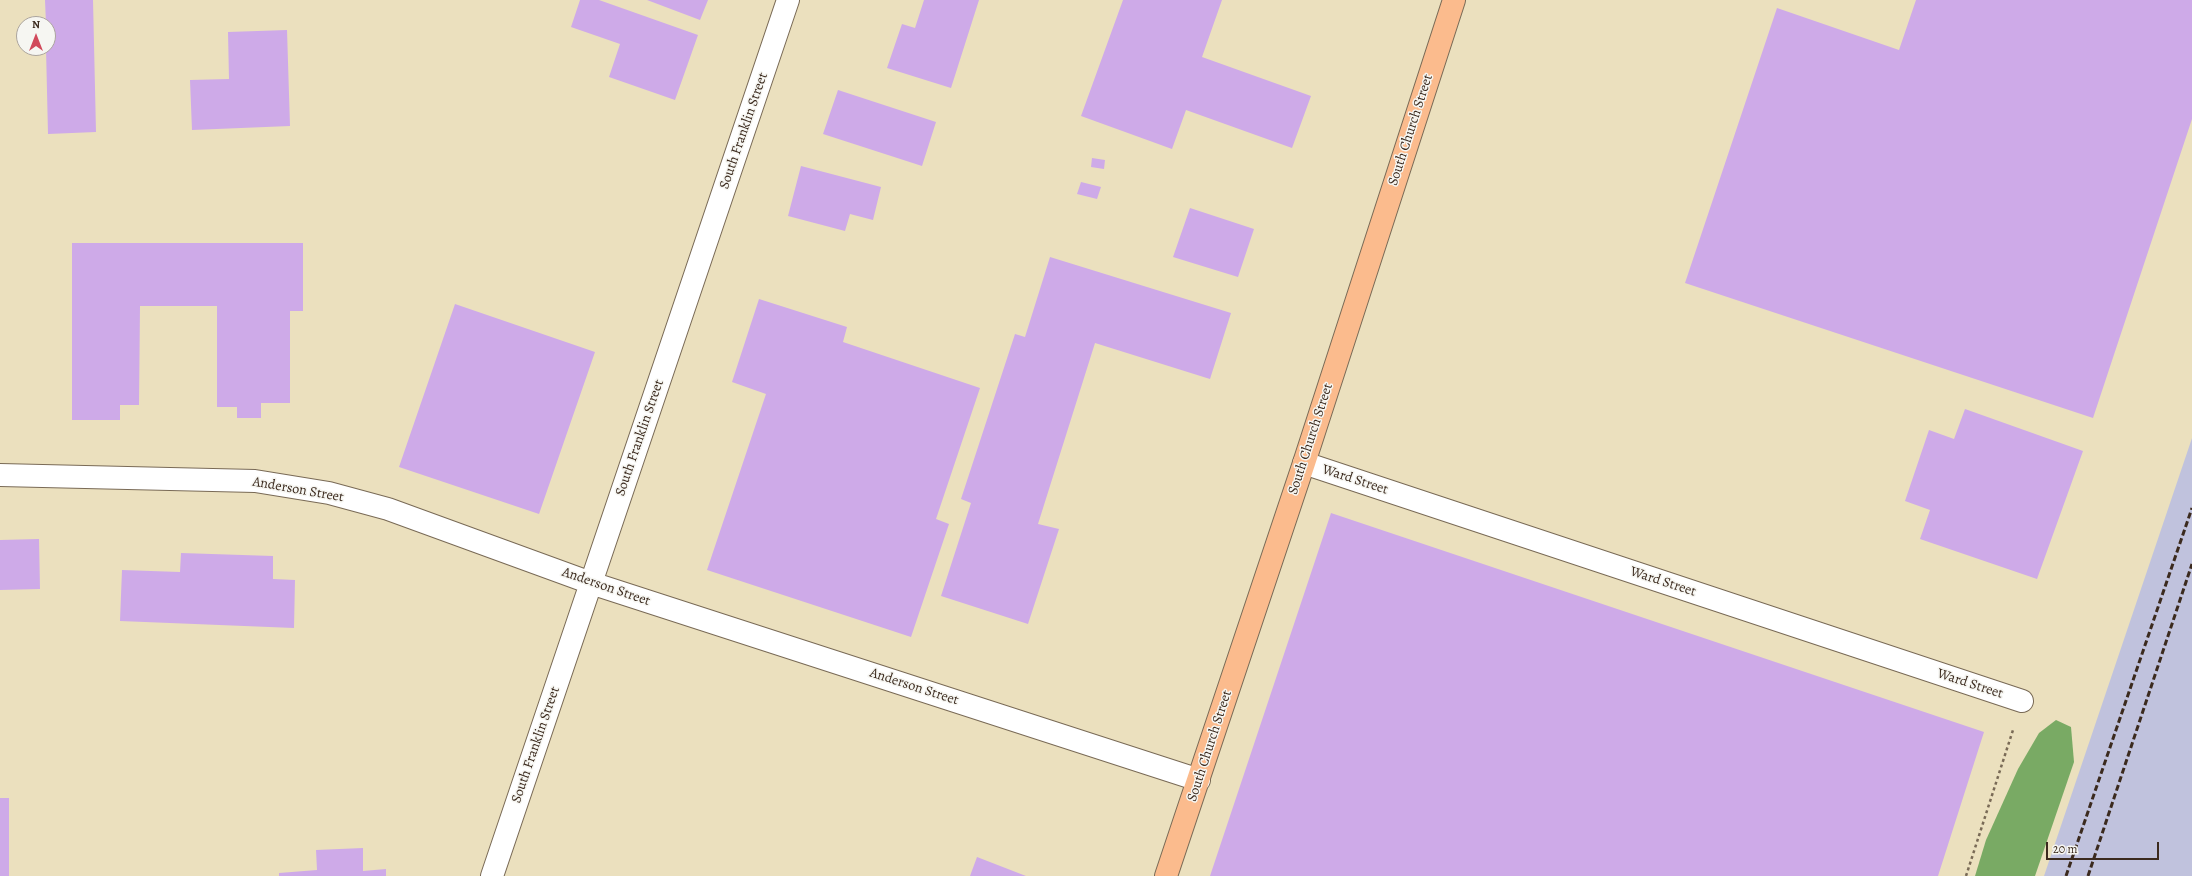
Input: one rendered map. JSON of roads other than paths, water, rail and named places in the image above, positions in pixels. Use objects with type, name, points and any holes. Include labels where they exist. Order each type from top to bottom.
[{"type":"main road","name":"South Church Street","points":[[1166,876],[1304,463],[1454,0]]},
{"type":"street","name":"South Franklin Street","points":[[492,876],[788,0]]},
{"type":"street","name":"Ward Street","points":[[1304,463],[2022,701]]},
{"type":"street","name":"Anderson Street","points":[[0,475],[255,481],[329,492],[388,509],[591,583],[1199,780]]},
{"type":"railway","points":[[2066,876],[2192,508]]},
{"type":"railway","points":[[2088,876],[2192,564]]}]
